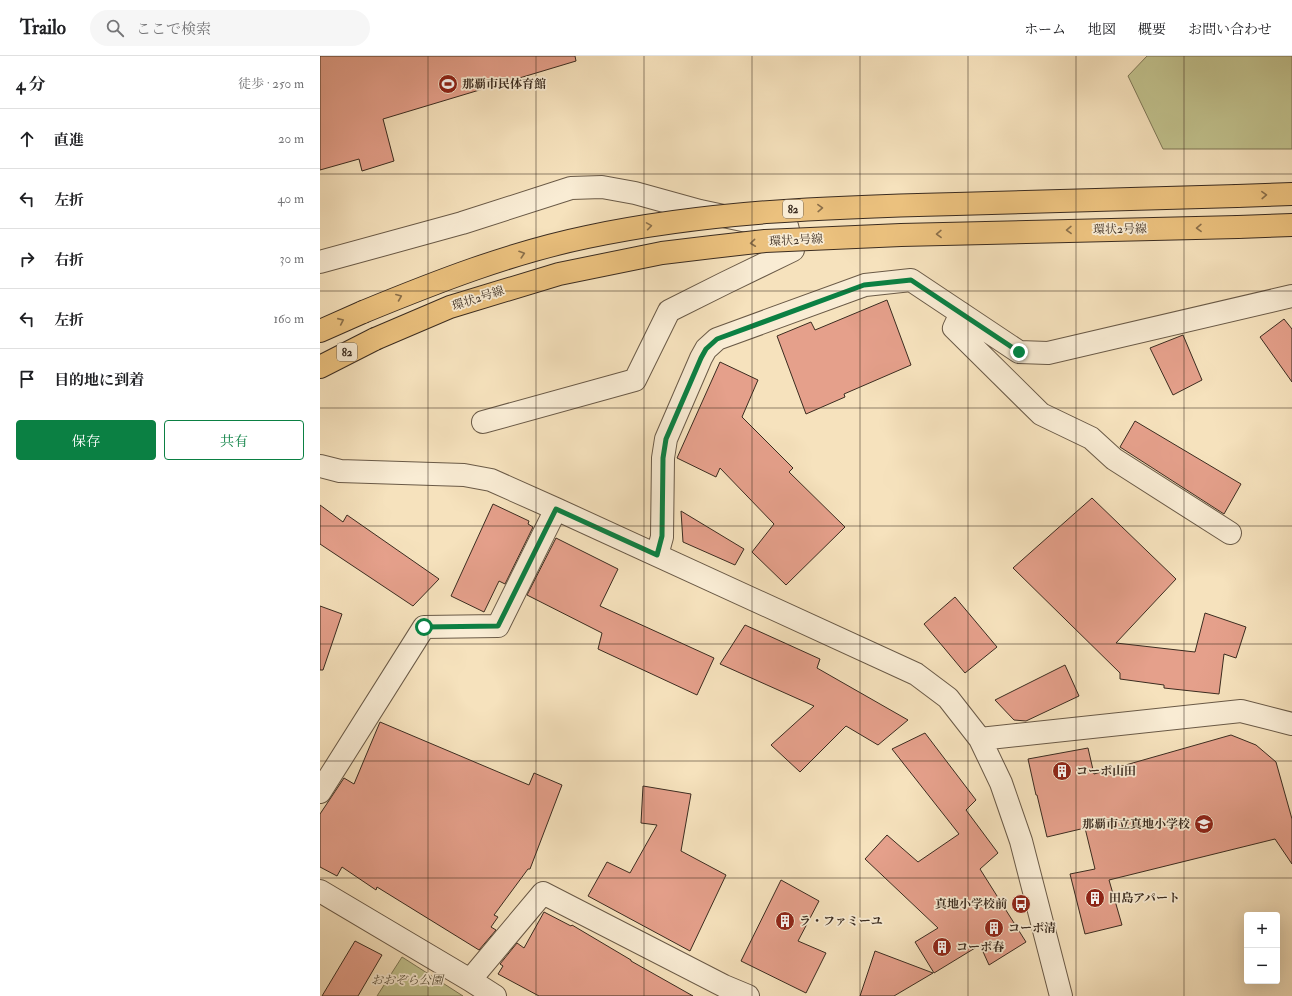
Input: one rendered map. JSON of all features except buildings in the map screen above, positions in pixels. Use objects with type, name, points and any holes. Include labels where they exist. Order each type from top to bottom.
[{"type":"main road","name":"82","points":[[320,331],[428,286],[536,249],[586,237],[689,219],[795,209],[1292,194]]},
{"type":"main road","name":"環状2号線","points":[[320,367],[375,339],[450,307],[559,274],[662,253],[766,241],[901,235],[1292,225]]},
{"type":"street","points":[[320,262],[462,223],[571,188],[602,187],[636,193],[700,211],[747,221],[787,226],[793,250],[669,311],[635,380],[483,422]]},
{"type":"street","points":[[657,555],[662,536],[663,458],[666,439],[701,358],[706,349],[717,339],[864,285],[911,280],[1019,352],[1048,353],[1292,296]]},
{"type":"street","points":[[961,313],[954,328],[1041,414],[1091,438],[1114,458],[1230,533]]},
{"type":"street","points":[[320,466],[340,471],[464,475],[491,480],[916,674],[948,698],[980,738],[1001,783],[1021,841],[1061,996]]},
{"type":"street","points":[[320,792],[424,627],[498,626],[556,509]]},
{"type":"street","points":[[980,738],[1241,711],[1292,724]]},
{"type":"street","points":[[320,892],[495,996]]},
{"type":"street","points":[[470,980],[543,893],[724,986],[748,996]]},
{"type":"green space","points":[[1147,56],[1292,56],[1292,149],[1163,149],[1128,76]]},
{"type":"green space","name":"おおぞら公園","points":[[402,957],[463,996],[377,996]]},
{"type":"place","name":"那覇市民体育館","points":[[448,84]]},
{"type":"place","name":"コーポ山田","points":[[1062,771]]},
{"type":"place","name":"那覇市立真地小学校","points":[[1204,824]]},
{"type":"place","name":"田島アパート","points":[[1095,898]]},
{"type":"place","name":"真地小学校前","points":[[1021,904]]},
{"type":"place","name":"ラ・ファミーユ","points":[[785,921]]},
{"type":"place","name":"コーポ清","points":[[994,928]]},
{"type":"place","name":"コーポ春","points":[[942,947]]},
{"type":"route","points":[[424,627],[498,626],[556,509],[657,555],[662,536],[663,458],[666,439],[701,358],[706,349],[717,339],[864,285],[911,280],[1019,352]]}]
